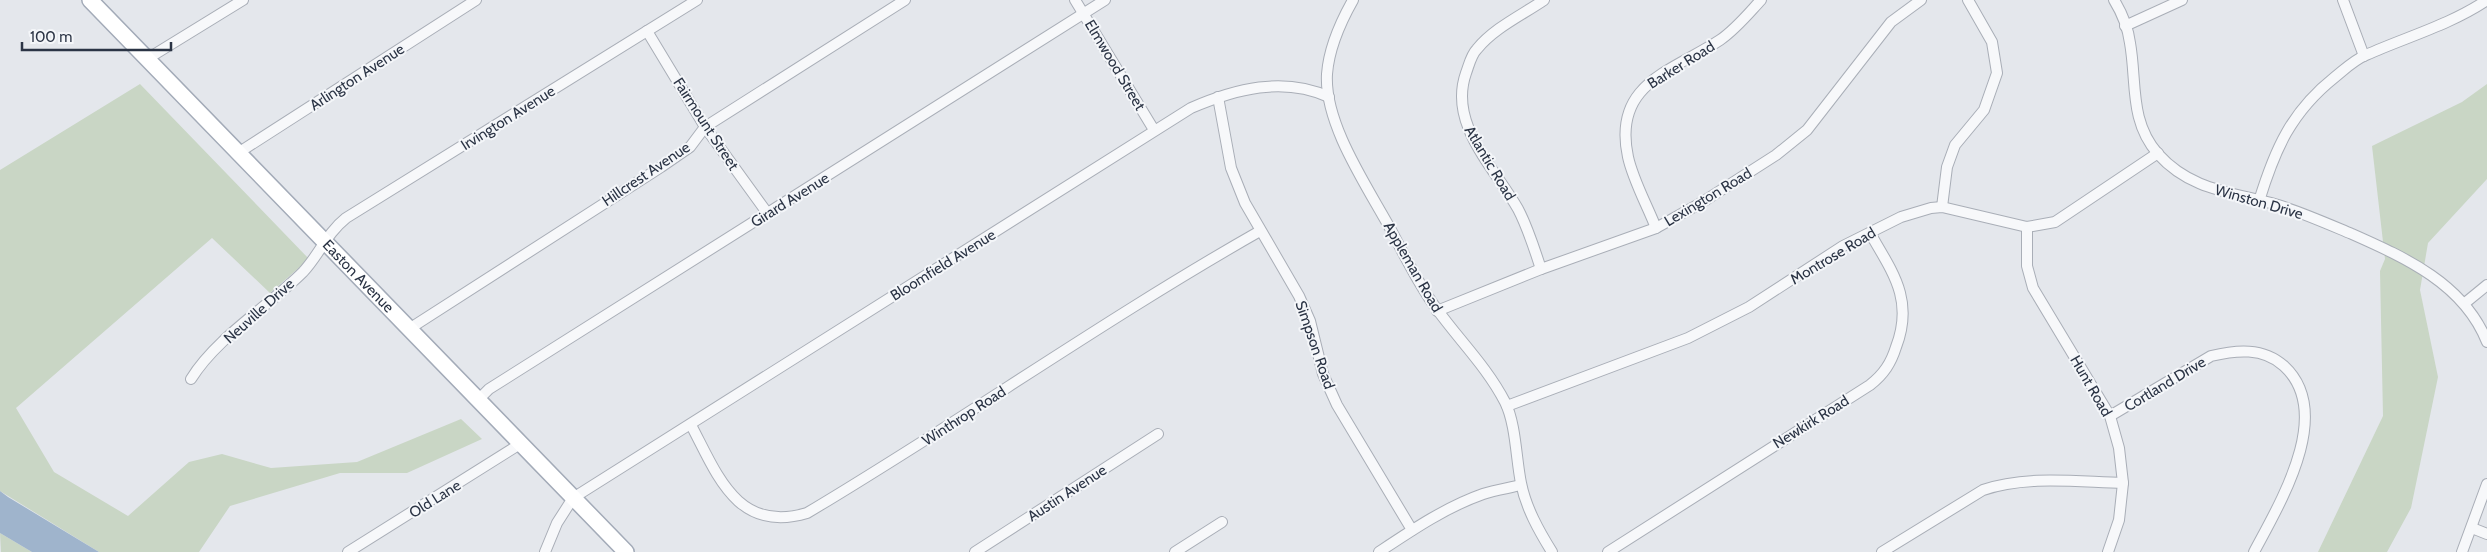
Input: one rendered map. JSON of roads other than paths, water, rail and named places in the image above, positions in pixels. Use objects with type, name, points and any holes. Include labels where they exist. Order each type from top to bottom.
[{"type":"main road","name":"Easton Avenue","points":[[90,0],[477,401],[626,552]]},
{"type":"street","points":[[147,59],[243,0]]},
{"type":"street","name":"Arlington Avenue","points":[[238,153],[476,0]]},
{"type":"street","name":"Irvington Avenue","points":[[325,242],[335,226],[346,218],[697,0]]},
{"type":"street","name":"Hillcrest Avenue","points":[[409,329],[662,168],[690,147],[705,127],[905,0]]},
{"type":"street","name":"Elmwood Street","points":[[1075,0],[1154,130]]},
{"type":"street","name":"Girard Avenue","points":[[477,401],[489,390],[644,289],[768,214],[1105,0]]},
{"type":"street","name":"Appleman Road","points":[[1353,0],[1340,22],[1330,50],[1327,75],[1329,97],[1335,118],[1352,158],[1428,297],[1496,384],[1507,406],[1521,485],[1528,506],[1552,552]]},
{"type":"street","name":"Atlantic Road","points":[[1541,269],[1528,228],[1518,208],[1466,125],[1461,106],[1461,88],[1475,50],[1490,35],[1544,0]]},
{"type":"street","name":"Barker Road","points":[[1656,228],[1628,157],[1626,131],[1632,108],[1642,89],[1652,80],[1720,40],[1735,29],[1761,0]]},
{"type":"street","name":"Lexington Road","points":[[1438,311],[1541,269],[1656,228],[1701,203],[1776,155],[1806,130],[1891,22],[1921,0]]},
{"type":"street","points":[[1942,207],[1947,167],[1954,145],[1984,110],[1997,73],[1992,42],[1968,0]]},
{"type":"street","name":"Winston Drive","points":[[2114,0],[2126,26],[2130,43],[2133,91],[2138,120],[2158,153],[2179,174],[2200,185],[2316,219],[2397,254],[2433,275],[2465,304],[2487,342]]},
{"type":"street","points":[[2126,26],[2182,0]]},
{"type":"street","points":[[2343,0],[2364,56]]},
{"type":"street","points":[[2259,201],[2272,158],[2300,110],[2316,93],[2364,56],[2456,18],[2487,0]]},
{"type":"street","name":"Fairmount Street","points":[[647,31],[705,127],[768,214]]},
{"type":"street","name":"Bloomfield Avenue","points":[[573,498],[1191,108],[1240,90],[1288,86],[1311,89],[1329,97]]},
{"type":"street","name":"Simpson Road","points":[[1218,97],[1231,168],[1245,204],[1299,296],[1310,321],[1324,374],[1337,405],[1412,530]]},
{"type":"street","name":"Montrose Road","points":[[1507,406],[1688,338],[1749,308],[1843,246],[1901,217],[1942,207],[2027,227],[2055,222],[2158,153]]},
{"type":"street","name":"Hunt Road","points":[[2027,227],[2026,266],[2033,288],[2110,416],[2119,448],[2123,483],[2119,520],[2108,552]]},
{"type":"street","name":"Winthrop Road","points":[[690,425],[723,484],[743,507],[768,517],[796,517],[807,514],[900,458],[1190,271],[1260,231]]},
{"type":"street","name":"Newkirk Road","points":[[1608,552],[1870,385],[1886,370],[1901,336],[1904,312],[1896,278],[1870,233]]},
{"type":"street","name":"Neuville Drive","points":[[191,379],[210,355],[303,272],[325,242]]},
{"type":"street","points":[[2465,304],[2487,285]]},
{"type":"street","name":"Cortland Drive","points":[[2110,416],[2211,356],[2230,351],[2252,351],[2278,361],[2292,374],[2300,387],[2306,409],[2304,432],[2290,480],[2254,552]]},
{"type":"street","name":"Austin Avenue","points":[[975,552],[1158,434]]},
{"type":"street","name":"Old Lane","points":[[348,552],[520,444]]},
{"type":"street","points":[[1882,552],[1983,490],[1993,487],[2027,482],[2123,483]]},
{"type":"street","points":[[2462,552],[2487,484]]},
{"type":"street","points":[[1379,552],[1412,530],[1451,508],[1485,493],[1521,485]]},
{"type":"street","points":[[545,552],[557,523],[573,498]]},
{"type":"street","points":[[1174,552],[1222,522]]},
{"type":"street","points":[[2472,528],[2487,534]]},
{"type":"water","points":[[0,491],[99,552],[32,552],[0,533]]}]
